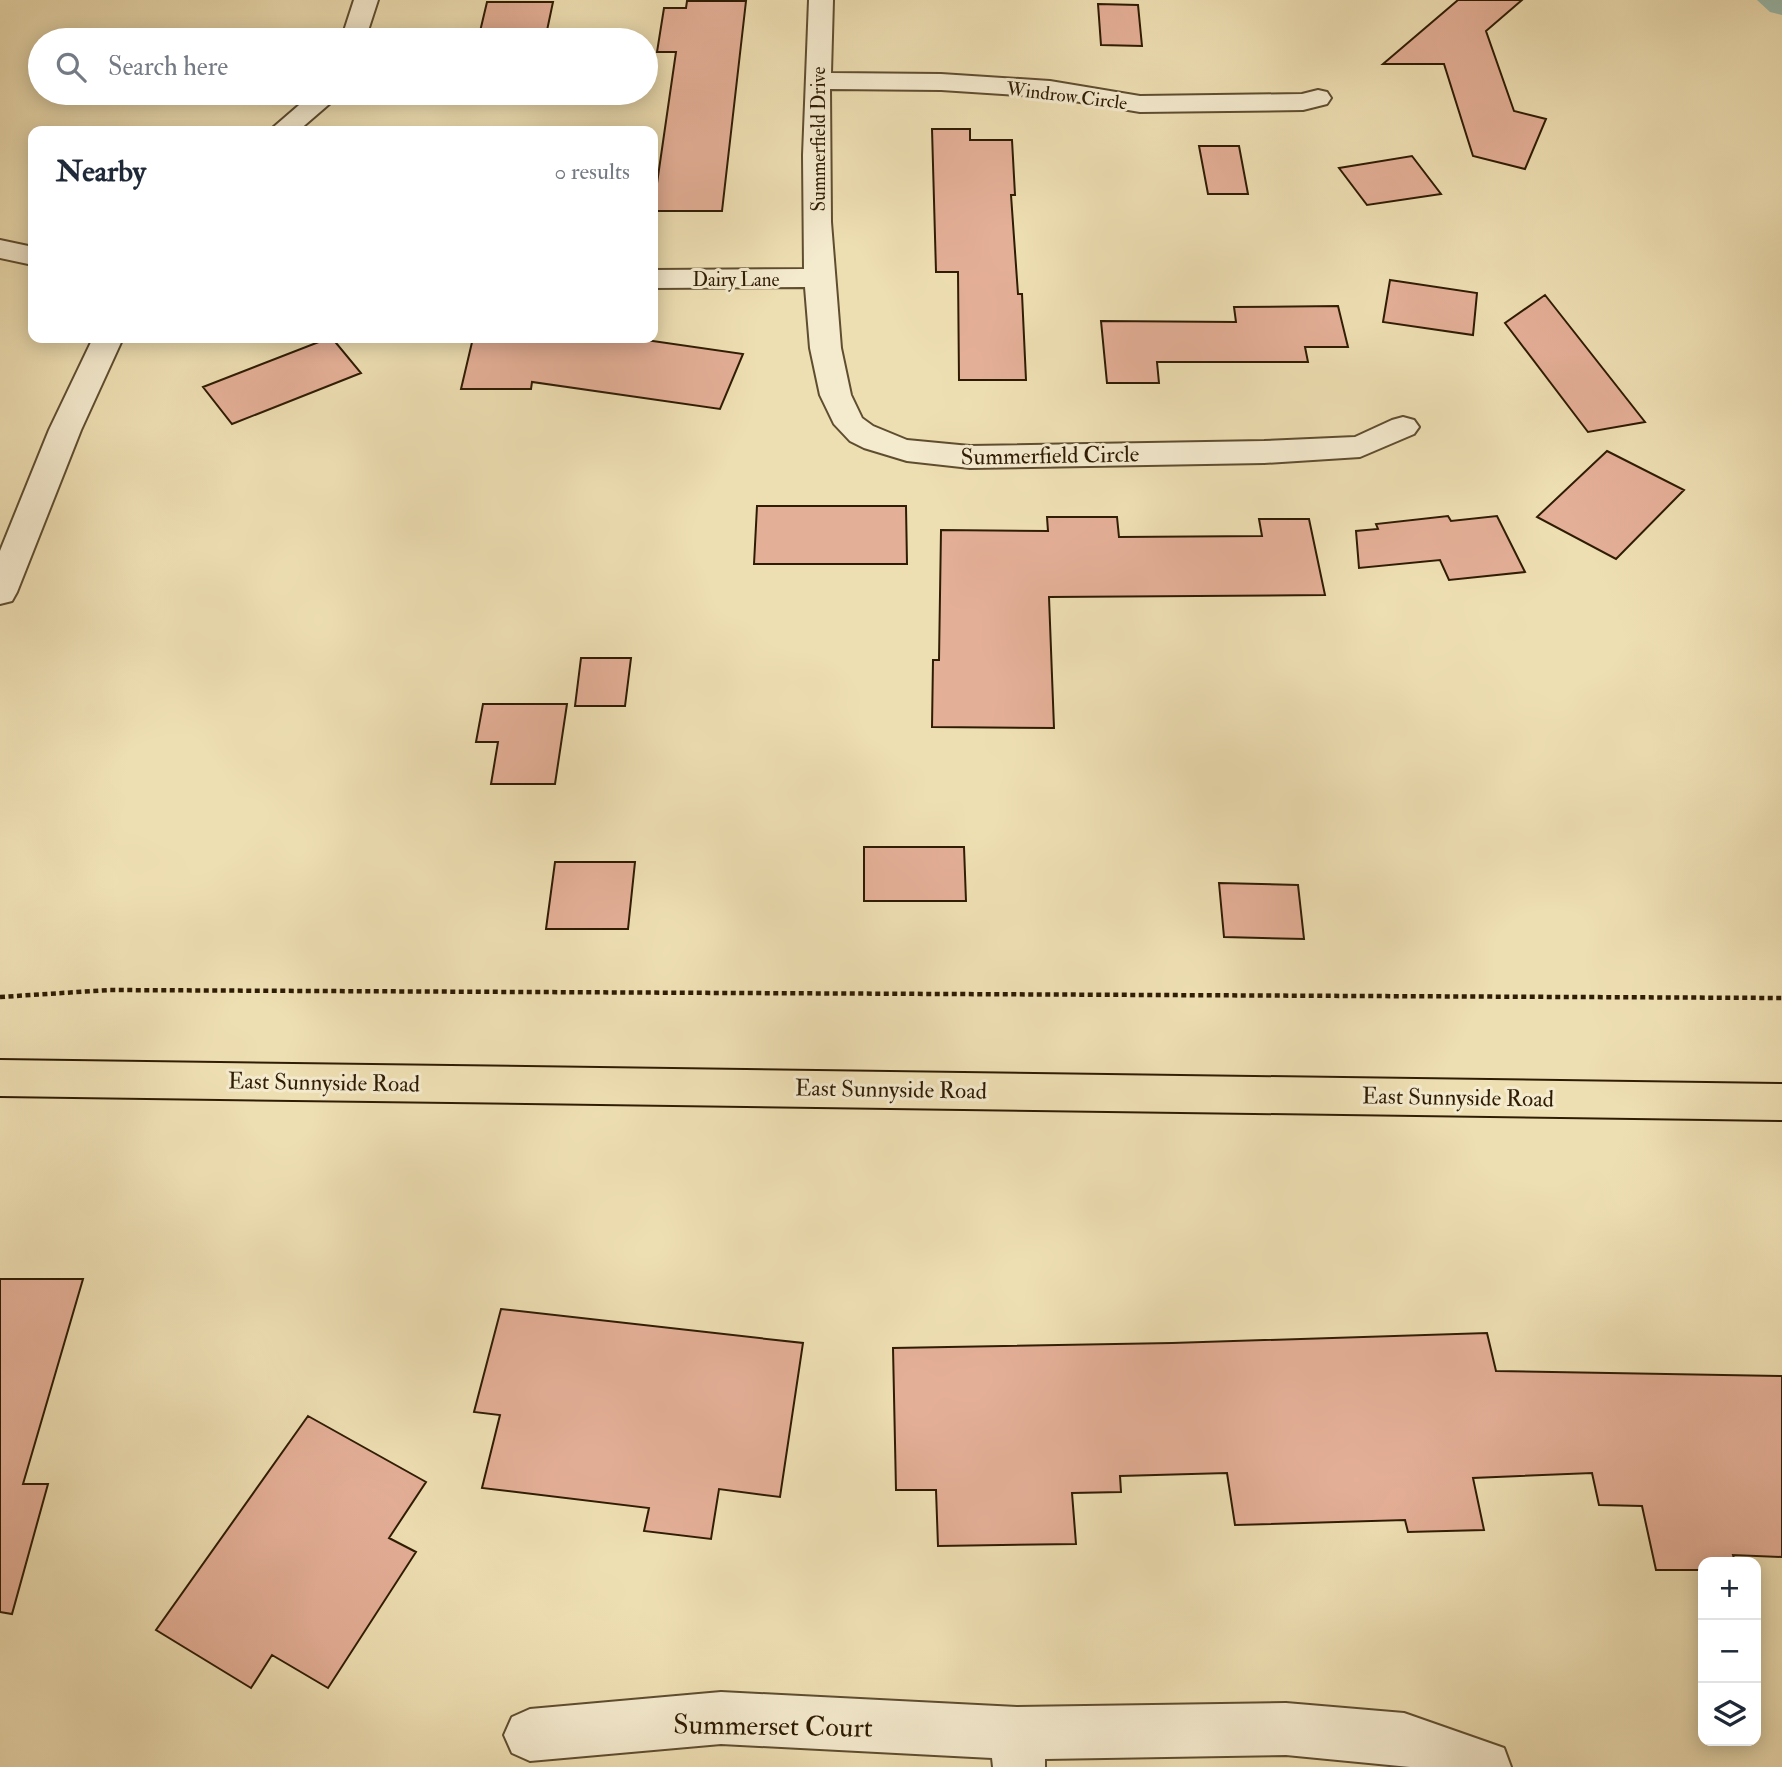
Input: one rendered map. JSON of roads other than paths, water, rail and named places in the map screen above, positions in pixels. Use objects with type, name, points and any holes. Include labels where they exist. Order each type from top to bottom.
[{"type":"main road","name":"East Sunnyside Road","points":[[0,1078],[1782,1101]]},
{"type":"street","points":[[358,28],[366,0]]},
{"type":"street","name":"Summerfield Drive","points":[[819,278],[817,82],[821,0]]},
{"type":"street","name":"Windrow Circle","points":[[817,82],[942,82],[1050,89],[1140,104],[1202,105],[1303,102],[1318,99]]},
{"type":"street","points":[[288,126],[313,105]]},
{"type":"street","points":[[0,249],[28,255]]},
{"type":"street","name":"Dairy Lane","points":[[658,279],[819,278]]},
{"type":"street","name":"Summerfield Circle","points":[[819,278],[826,353],[834,397],[849,424],[871,439],[925,455],[970,457],[1264,453],[1360,447],[1403,428]]},
{"type":"street","points":[[0,592],[65,430],[106,343]]},
{"type":"street","name":"Summerset Court","points":[[530,1735],[720,1718],[1018,1750],[1286,1729],[1404,1739],[1485,1767]]},
{"type":"waterway","points":[[1774,0],[1782,5]]}]
